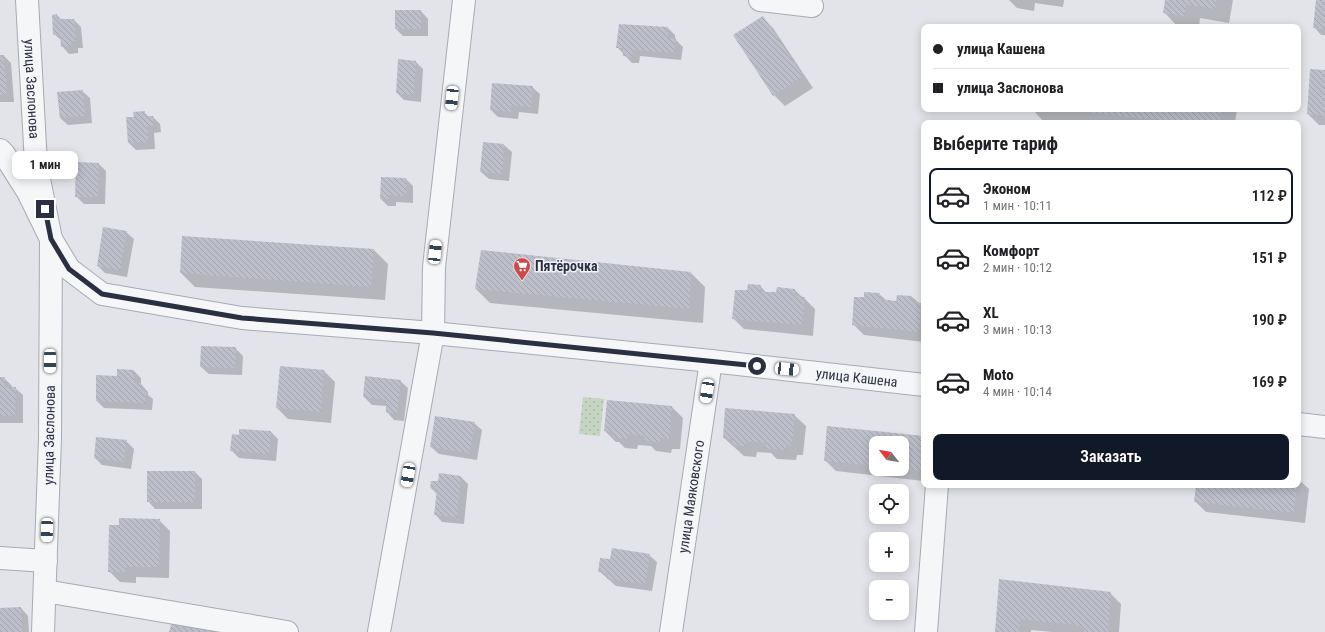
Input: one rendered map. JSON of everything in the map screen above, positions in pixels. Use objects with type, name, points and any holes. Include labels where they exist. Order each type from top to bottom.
[{"type":"street","name":"улица Заслонова","points":[[27,0],[36,164],[51,239],[50,438],[43,632]]},
{"type":"street","points":[[379,632],[433,333],[434,267],[464,0]]},
{"type":"street","points":[[760,0],[812,6]]},
{"type":"street","points":[[0,150],[28,192],[51,239]]},
{"type":"street","name":"улица Кашена","points":[[51,239],[69,269],[102,294],[242,318],[433,333],[711,361],[921,385]]},
{"type":"street","name":"улица Маяковского","points":[[671,632],[711,361]]},
{"type":"street","points":[[1301,424],[1325,427]]},
{"type":"street","points":[[926,632],[937,488]]},
{"type":"street","points":[[0,558],[46,561]]},
{"type":"street","points":[[45,591],[287,632]]},
{"type":"green space","points":[[583,397],[604,399],[600,436],[579,434]]},
{"type":"building","points":[[1165,0],[1216,0],[1215,9],[1186,4],[1184,16],[1163,13]]},
{"type":"building","points":[[1316,0],[1325,0],[1325,29],[1313,28]]},
{"type":"building","points":[[395,10],[421,10],[421,29],[395,29]]},
{"type":"building","points":[[57,14],[57,19],[74,19],[76,41],[71,41],[71,46],[61,47],[60,34],[53,35],[52,15]]},
{"type":"building","points":[[763,16],[803,76],[773,96],[733,35]]},
{"type":"building","points":[[619,24],[668,27],[668,38],[676,38],[674,53],[633,50],[632,57],[623,56],[623,48],[616,48]]},
{"type":"building","points":[[0,55],[4,55],[7,94],[0,95]]},
{"type":"building","points":[[398,59],[416,61],[414,95],[396,93]]},
{"type":"building","points":[[1310,69],[1325,70],[1325,115],[1307,114]]},
{"type":"building","points":[[492,83],[533,86],[531,107],[511,105],[511,112],[490,110]]},
{"type":"building","points":[[83,90],[85,116],[60,118],[57,92]]},
{"type":"building","points":[[145,111],[145,116],[153,116],[154,125],[147,126],[148,142],[128,143],[126,117],[134,117],[133,112]]},
{"type":"building","points":[[1082,112],[1221,112],[1220,120],[1163,120]]},
{"type":"building","points":[[483,142],[504,144],[502,174],[480,172]]},
{"type":"building","points":[[76,162],[99,163],[98,197],[75,197]]},
{"type":"building","points":[[381,177],[406,178],[406,196],[389,195],[389,199],[380,199]]},
{"type":"building","points":[[103,227],[127,231],[120,270],[97,266]]},
{"type":"building","points":[[182,236],[374,249],[371,287],[180,273]]},
{"type":"building","points":[[481,250],[691,272],[689,309],[475,289]]},
{"type":"building","points":[[748,284],[761,285],[760,292],[776,292],[777,287],[795,289],[795,296],[805,297],[802,325],[732,319],[735,290],[747,290]]},
{"type":"building","points":[[864,292],[880,293],[879,299],[896,301],[897,295],[912,296],[912,302],[921,303],[919,332],[852,325],[854,297],[864,297]]},
{"type":"building","points":[[201,346],[236,347],[235,368],[200,367]]},
{"type":"building","points":[[280,366],[324,370],[321,412],[276,408]]},
{"type":"building","points":[[117,369],[134,370],[134,383],[141,383],[141,390],[146,391],[145,403],[96,401],[96,375],[117,376]]},
{"type":"building","points":[[365,376],[401,380],[397,414],[386,412],[386,400],[363,397]]},
{"type":"building","points":[[0,377],[5,377],[5,387],[16,387],[15,416],[0,416]]},
{"type":"building","points":[[607,400],[672,406],[669,439],[661,438],[660,442],[644,441],[645,436],[627,434],[627,439],[613,437],[613,432],[604,431]]},
{"type":"building","points":[[725,408],[795,414],[792,445],[786,444],[786,450],[765,448],[766,443],[746,441],[746,446],[732,445],[733,439],[723,438]]},
{"type":"building","points":[[435,416],[475,422],[470,453],[430,447]]},
{"type":"building","points":[[827,426],[921,436],[921,471],[909,470],[909,436],[869,436],[869,465],[824,461]]},
{"type":"building","points":[[239,429],[271,431],[269,454],[230,451],[232,434],[239,435]]},
{"type":"building","points":[[96,437],[127,440],[124,462],[94,458]]},
{"type":"building","points":[[147,471],[195,471],[195,502],[147,502]]},
{"type":"building","points":[[439,473],[461,476],[457,517],[434,515],[437,489],[430,488],[431,481],[438,481]]},
{"type":"building","points":[[1196,488],[1297,488],[1294,513],[1194,502]]},
{"type":"building","points":[[119,518],[160,519],[159,567],[125,567],[125,572],[108,572],[109,525],[119,525]]},
{"type":"building","points":[[612,548],[650,554],[645,584],[607,579],[608,573],[598,572],[600,558],[610,559]]},
{"type":"building","points":[[999,579],[1111,592],[1108,632],[1084,632],[1084,626],[1020,619],[1019,632],[995,632]]},
{"type":"building","points":[[21,607],[22,632],[0,632],[0,608]]},
{"type":"building","points":[[172,622],[222,632],[169,632]]},
{"type":"place","name":"Пятёрочка","points":[[522,281]]},
{"type":"route","points":[[45,209],[51,239],[69,269],[102,294],[242,318],[433,333],[757,366]]}]
